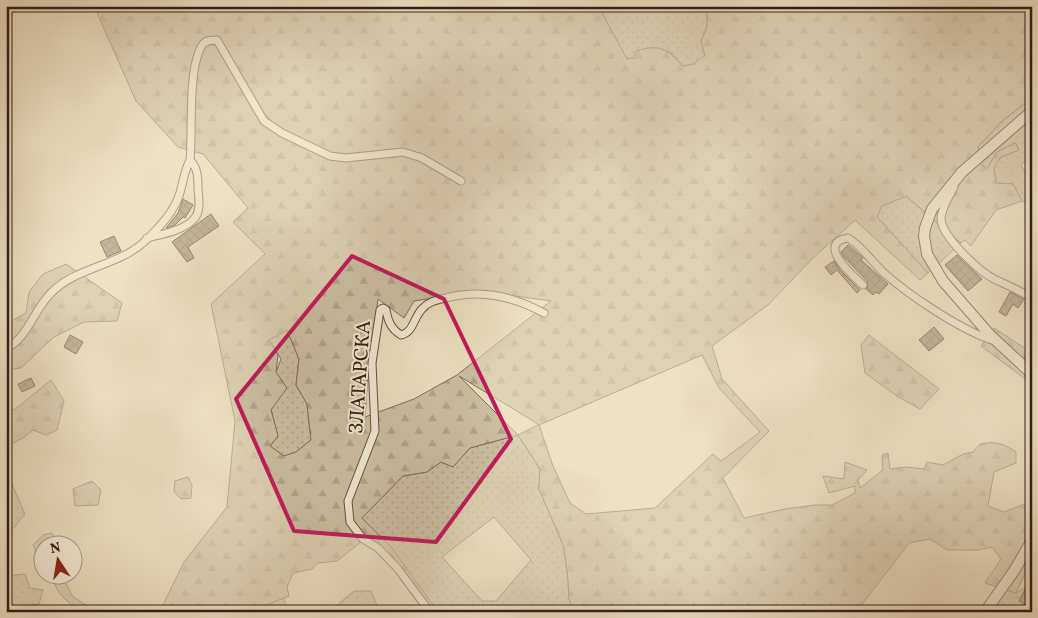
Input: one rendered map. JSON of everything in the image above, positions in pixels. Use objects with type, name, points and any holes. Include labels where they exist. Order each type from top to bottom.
[{"type":"street","points":[[6,349],[22,336],[51,292],[69,278],[120,258],[143,243],[167,216],[178,198],[186,167],[190,160],[193,73],[204,43],[210,40],[217,40],[264,121],[282,133],[330,156],[346,158],[402,152],[422,158],[461,180]]},
{"type":"street","points":[[1032,111],[962,172],[932,209],[925,228],[925,247],[937,273],[996,341],[1032,374]]},
{"type":"street","points":[[147,238],[175,230],[195,219],[199,200],[198,185],[195,165],[190,160]]},
{"type":"street","points":[[962,172],[945,204],[941,220],[946,233],[978,268],[1032,298]]},
{"type":"street","points":[[863,284],[842,265],[837,256],[835,248],[837,242],[841,239],[848,238],[858,244],[882,272],[922,301],[966,328],[985,338],[996,341]]},
{"type":"street","name":"ЗЛАТАРСКА","points":[[430,612],[398,569],[378,548],[363,539],[350,522],[348,500],[375,431],[372,363],[380,310],[383,308],[386,310],[394,331],[401,335],[406,334],[411,329],[421,309],[431,301],[464,293],[500,296],[524,302],[544,313]]},
{"type":"street","points":[[985,612],[1014,571],[1032,540]]},
{"type":"highlighted area","points":[[352,256],[444,299],[511,439],[436,542],[294,531],[236,399]]},
{"type":"green space","points":[[94,6],[598,6],[627,59],[634,58],[636,51],[657,48],[667,51],[683,66],[695,64],[697,60],[705,56],[701,41],[707,27],[707,6],[1032,6],[1032,98],[1002,121],[978,147],[980,163],[987,169],[997,152],[1015,143],[1019,150],[1001,157],[994,168],[996,183],[1013,184],[1022,201],[996,210],[971,246],[965,240],[961,243],[906,196],[882,206],[877,217],[928,273],[920,280],[855,220],[813,258],[768,305],[712,346],[722,379],[769,431],[723,478],[744,518],[785,509],[832,505],[855,493],[855,486],[829,493],[823,476],[844,479],[845,462],[867,470],[858,480],[860,488],[883,470],[882,455],[888,453],[890,469],[906,467],[924,469],[927,462],[943,465],[963,454],[973,452],[980,444],[999,444],[1016,452],[1016,463],[994,472],[988,506],[1004,512],[1030,502],[1032,499],[1032,550],[1026,561],[1026,572],[1016,593],[985,583],[1001,559],[992,547],[979,550],[947,550],[930,539],[909,543],[856,612],[574,612],[569,599],[564,547],[539,489],[540,469],[518,435],[470,448],[453,467],[441,462],[427,472],[403,476],[362,518],[391,547],[433,605],[422,609],[370,535],[337,561],[318,563],[312,569],[293,573],[287,587],[289,596],[248,612],[153,612],[162,607],[184,562],[227,507],[235,421],[211,304],[265,254],[233,222],[248,208],[203,154],[178,147],[136,101]],"holes":[[[479,291],[551,301],[457,375],[414,399],[365,417],[368,373],[378,299],[404,318],[414,301]],[[287,330],[299,359],[296,385],[307,404],[311,440],[296,452],[284,456],[270,446],[278,436],[271,410],[287,388],[276,372],[278,355],[269,340]],[[702,355],[719,388],[760,432],[721,461],[713,454],[655,508],[586,514],[570,503],[553,466],[539,425]],[[459,376],[538,424],[538,425],[518,435]]]},
{"type":"green space","points":[[598,6],[707,6],[707,27],[701,41],[705,56],[695,64],[683,66],[669,51],[627,59]]},
{"type":"green space","points":[[1032,98],[1032,153],[1021,165],[1032,186],[1032,207],[1022,201],[1013,184],[996,183],[994,167],[1001,157],[1019,150],[1016,143],[997,152],[987,169],[980,163],[978,147],[1002,121]]},
{"type":"green space","points":[[906,196],[961,243],[928,273],[877,217],[881,206]]},
{"type":"green space","points":[[66,264],[122,303],[117,321],[84,322],[54,337],[21,368],[6,370],[6,324],[26,313],[29,292],[43,274]]},
{"type":"green space","points":[[994,328],[1032,353],[1032,384],[981,346]]},
{"type":"green space","points":[[287,329],[299,359],[296,385],[307,404],[311,440],[296,452],[284,456],[270,446],[278,436],[271,410],[276,372],[281,359],[269,340]]},
{"type":"green space","points":[[869,335],[939,389],[920,409],[897,396],[865,373],[861,345]]},
{"type":"green space","points":[[51,380],[64,401],[57,430],[46,435],[33,430],[6,447],[6,407],[14,410]]},
{"type":"green space","points":[[518,435],[540,469],[539,489],[564,547],[569,599],[574,612],[495,612],[490,609],[473,606],[461,612],[406,612],[432,605],[362,518],[403,476],[427,472],[441,462],[453,467],[470,448]],"holes":[[[494,517],[531,560],[496,601],[482,601],[442,557]]]},
{"type":"green space","points":[[6,470],[25,514],[6,537]]},
{"type":"green space","points":[[188,477],[192,485],[191,498],[181,499],[174,491],[175,481]]},
{"type":"green space","points":[[92,481],[101,490],[98,505],[75,506],[73,489]]},
{"type":"green space","points":[[52,533],[53,536],[42,536]]},
{"type":"green space","points":[[25,574],[30,588],[43,590],[39,604],[15,608],[16,612],[6,612],[6,576]]},
{"type":"green space","points":[[1032,584],[1032,612],[980,612],[997,587],[1016,593]]},
{"type":"green space","points":[[56,586],[68,586],[72,596],[97,612],[78,612],[60,594]]},
{"type":"green space","points":[[354,591],[371,591],[380,612],[329,612]]},
{"type":"green space","points":[[283,598],[290,612],[248,612]]},
{"type":"building","points":[[183,199],[193,205],[185,218],[183,217],[175,225],[166,228],[178,213]]},
{"type":"building","points":[[211,214],[219,226],[188,247],[194,258],[187,262],[172,242]]},
{"type":"building","points":[[114,236],[121,251],[107,257],[100,242]]},
{"type":"building","points":[[848,245],[863,258],[861,260],[888,284],[879,294],[876,292],[873,295],[866,289],[868,286],[867,281],[844,257],[841,252]]},
{"type":"building","points":[[957,255],[982,279],[968,291],[945,265]]},
{"type":"building","points":[[834,261],[860,290],[857,293],[837,270],[831,275],[825,267]]},
{"type":"building","points":[[1010,292],[1024,299],[1018,308],[1013,304],[1006,316],[999,312]]},
{"type":"building","points":[[934,327],[944,339],[929,351],[919,340]]},
{"type":"building","points":[[70,335],[83,342],[76,354],[64,347]]},
{"type":"building","points":[[31,378],[35,386],[22,392],[18,384]]},
{"type":"building","points":[[1026,588],[1032,590],[1032,608],[1019,601]]}]
